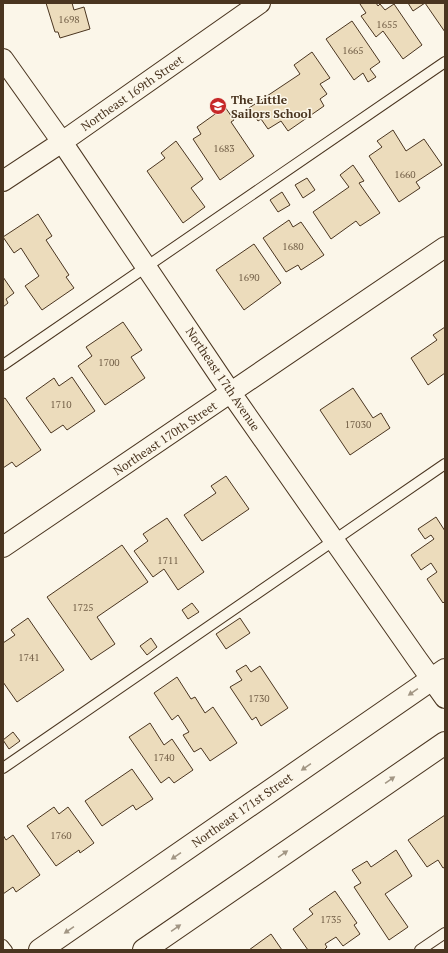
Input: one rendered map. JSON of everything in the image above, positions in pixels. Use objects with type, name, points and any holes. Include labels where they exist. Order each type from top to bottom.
[{"type":"street","name":"Northeast 169th Street","points":[[3,181],[62,142],[260,3]]},
{"type":"street","name":"Northeast 17th Avenue","points":[[3,60],[62,142],[232,393],[417,659],[439,675],[445,698]]},
{"type":"street","name":"Northeast 170th Street","points":[[3,547],[445,247]]},
{"type":"street","name":"Northeast 171st Street","points":[[40,950],[439,675]]},
{"type":"street","points":[[144,950],[445,743]]},
{"type":"lane","points":[[3,365],[445,62]]},
{"type":"lane","points":[[3,768],[445,464]]},
{"type":"lane","points":[[420,950],[445,933]]},
{"type":"lane","points":[[3,945],[7,950]]},
{"type":"building","points":[[46,3],[72,3],[74,10],[84,7],[90,29],[60,38],[58,32],[55,32]]},
{"type":"building","points":[[376,3],[378,6],[380,4],[385,10],[394,4],[422,45],[403,59],[383,31],[376,37],[361,16],[366,13],[360,4]]},
{"type":"building","points":[[408,3],[425,3],[413,11]]},
{"type":"building","points":[[425,3],[445,3],[445,32]]},
{"type":"building","points":[[352,21],[380,62],[370,69],[376,77],[368,82],[363,73],[354,80],[326,39]]},
{"type":"building","points":[[312,52],[330,78],[320,84],[327,94],[320,99],[324,106],[288,131],[281,121],[268,129],[261,119],[258,121],[249,108],[300,74],[294,65]]},
{"type":"building","points":[[225,107],[234,120],[231,122],[254,156],[220,180],[193,139],[201,134],[197,127]]},
{"type":"building","points":[[393,130],[406,151],[424,139],[442,165],[416,182],[420,188],[399,202],[369,156],[382,147],[377,141]]},
{"type":"building","points":[[176,141],[203,179],[191,188],[205,207],[183,223],[147,171],[165,158],[161,153]]},
{"type":"building","points":[[353,165],[364,181],[359,183],[380,213],[360,226],[356,221],[331,239],[313,212],[349,187],[340,175]]},
{"type":"building","points":[[307,178],[315,190],[303,198],[295,185]]},
{"type":"building","points":[[282,192],[290,205],[278,212],[270,200]]},
{"type":"building","points":[[38,214],[52,236],[46,240],[69,275],[66,277],[74,288],[42,310],[25,286],[39,276],[21,248],[14,253],[3,237]]},
{"type":"building","points":[[289,220],[293,227],[301,222],[324,255],[301,270],[298,265],[286,272],[263,238]]},
{"type":"building","points":[[254,244],[281,283],[244,310],[216,270]]},
{"type":"building","points":[[3,277],[14,293],[6,299],[8,303],[3,307]]},
{"type":"building","points":[[123,322],[142,350],[131,357],[145,378],[105,405],[78,366],[92,356],[86,347]]},
{"type":"building","points":[[445,327],[445,373],[428,385],[411,358],[437,340],[433,335]]},
{"type":"building","points":[[72,377],[95,411],[67,430],[63,425],[51,433],[26,398],[54,378],[59,386]]},
{"type":"building","points":[[353,388],[373,418],[381,413],[390,428],[350,455],[320,410]]},
{"type":"building","points":[[5,398],[41,450],[16,467],[12,462],[3,468],[3,399]]},
{"type":"building","points":[[226,476],[249,509],[202,541],[184,515],[216,493],[211,486]]},
{"type":"building","points":[[436,517],[445,531],[445,601],[443,603],[427,579],[437,572],[431,563],[421,570],[411,555],[434,539],[431,535],[425,539],[418,529]]},
{"type":"building","points":[[167,518],[204,572],[178,590],[164,569],[153,577],[134,551],[148,541],[143,534]]},
{"type":"building","points":[[122,545],[148,582],[97,617],[115,644],[91,660],[47,597]]},
{"type":"building","points":[[192,603],[199,612],[188,619],[182,610]]},
{"type":"building","points":[[28,618],[64,670],[17,702],[3,682],[3,643],[15,635],[11,630]]},
{"type":"building","points":[[240,618],[250,633],[226,649],[216,634]]},
{"type":"building","points":[[151,638],[157,647],[147,655],[140,646]]},
{"type":"building","points":[[246,665],[251,672],[260,666],[288,708],[261,726],[256,717],[252,720],[230,687],[242,680],[236,671]]},
{"type":"building","points":[[177,677],[191,699],[195,697],[205,713],[213,707],[237,743],[210,761],[201,748],[194,752],[183,735],[189,732],[178,715],[172,720],[154,693]]},
{"type":"building","points":[[150,723],[164,745],[172,739],[193,770],[174,783],[169,777],[161,783],[129,737]]},
{"type":"building","points":[[13,732],[20,741],[9,749],[3,740]]},
{"type":"building","points":[[132,769],[153,799],[136,810],[133,805],[102,826],[85,801]]},
{"type":"building","points":[[54,807],[59,814],[68,807],[94,843],[80,853],[79,850],[56,866],[27,826]]},
{"type":"building","points":[[445,815],[445,867],[443,868],[438,860],[427,867],[408,840]]},
{"type":"building","points":[[3,835],[6,840],[13,835],[40,875],[16,892],[13,887],[3,894]]},
{"type":"building","points":[[396,850],[412,876],[385,894],[408,927],[389,940],[354,887],[361,883],[352,870],[367,861],[371,867]]},
{"type":"building","points":[[335,891],[357,923],[354,925],[360,934],[343,946],[336,937],[325,944],[327,947],[324,950],[308,950],[293,929],[313,914],[309,909]]},
{"type":"building","points":[[271,934],[282,950],[249,950]]},
{"type":"place","name":"The Little Sailors School","points":[[218,106]]}]
